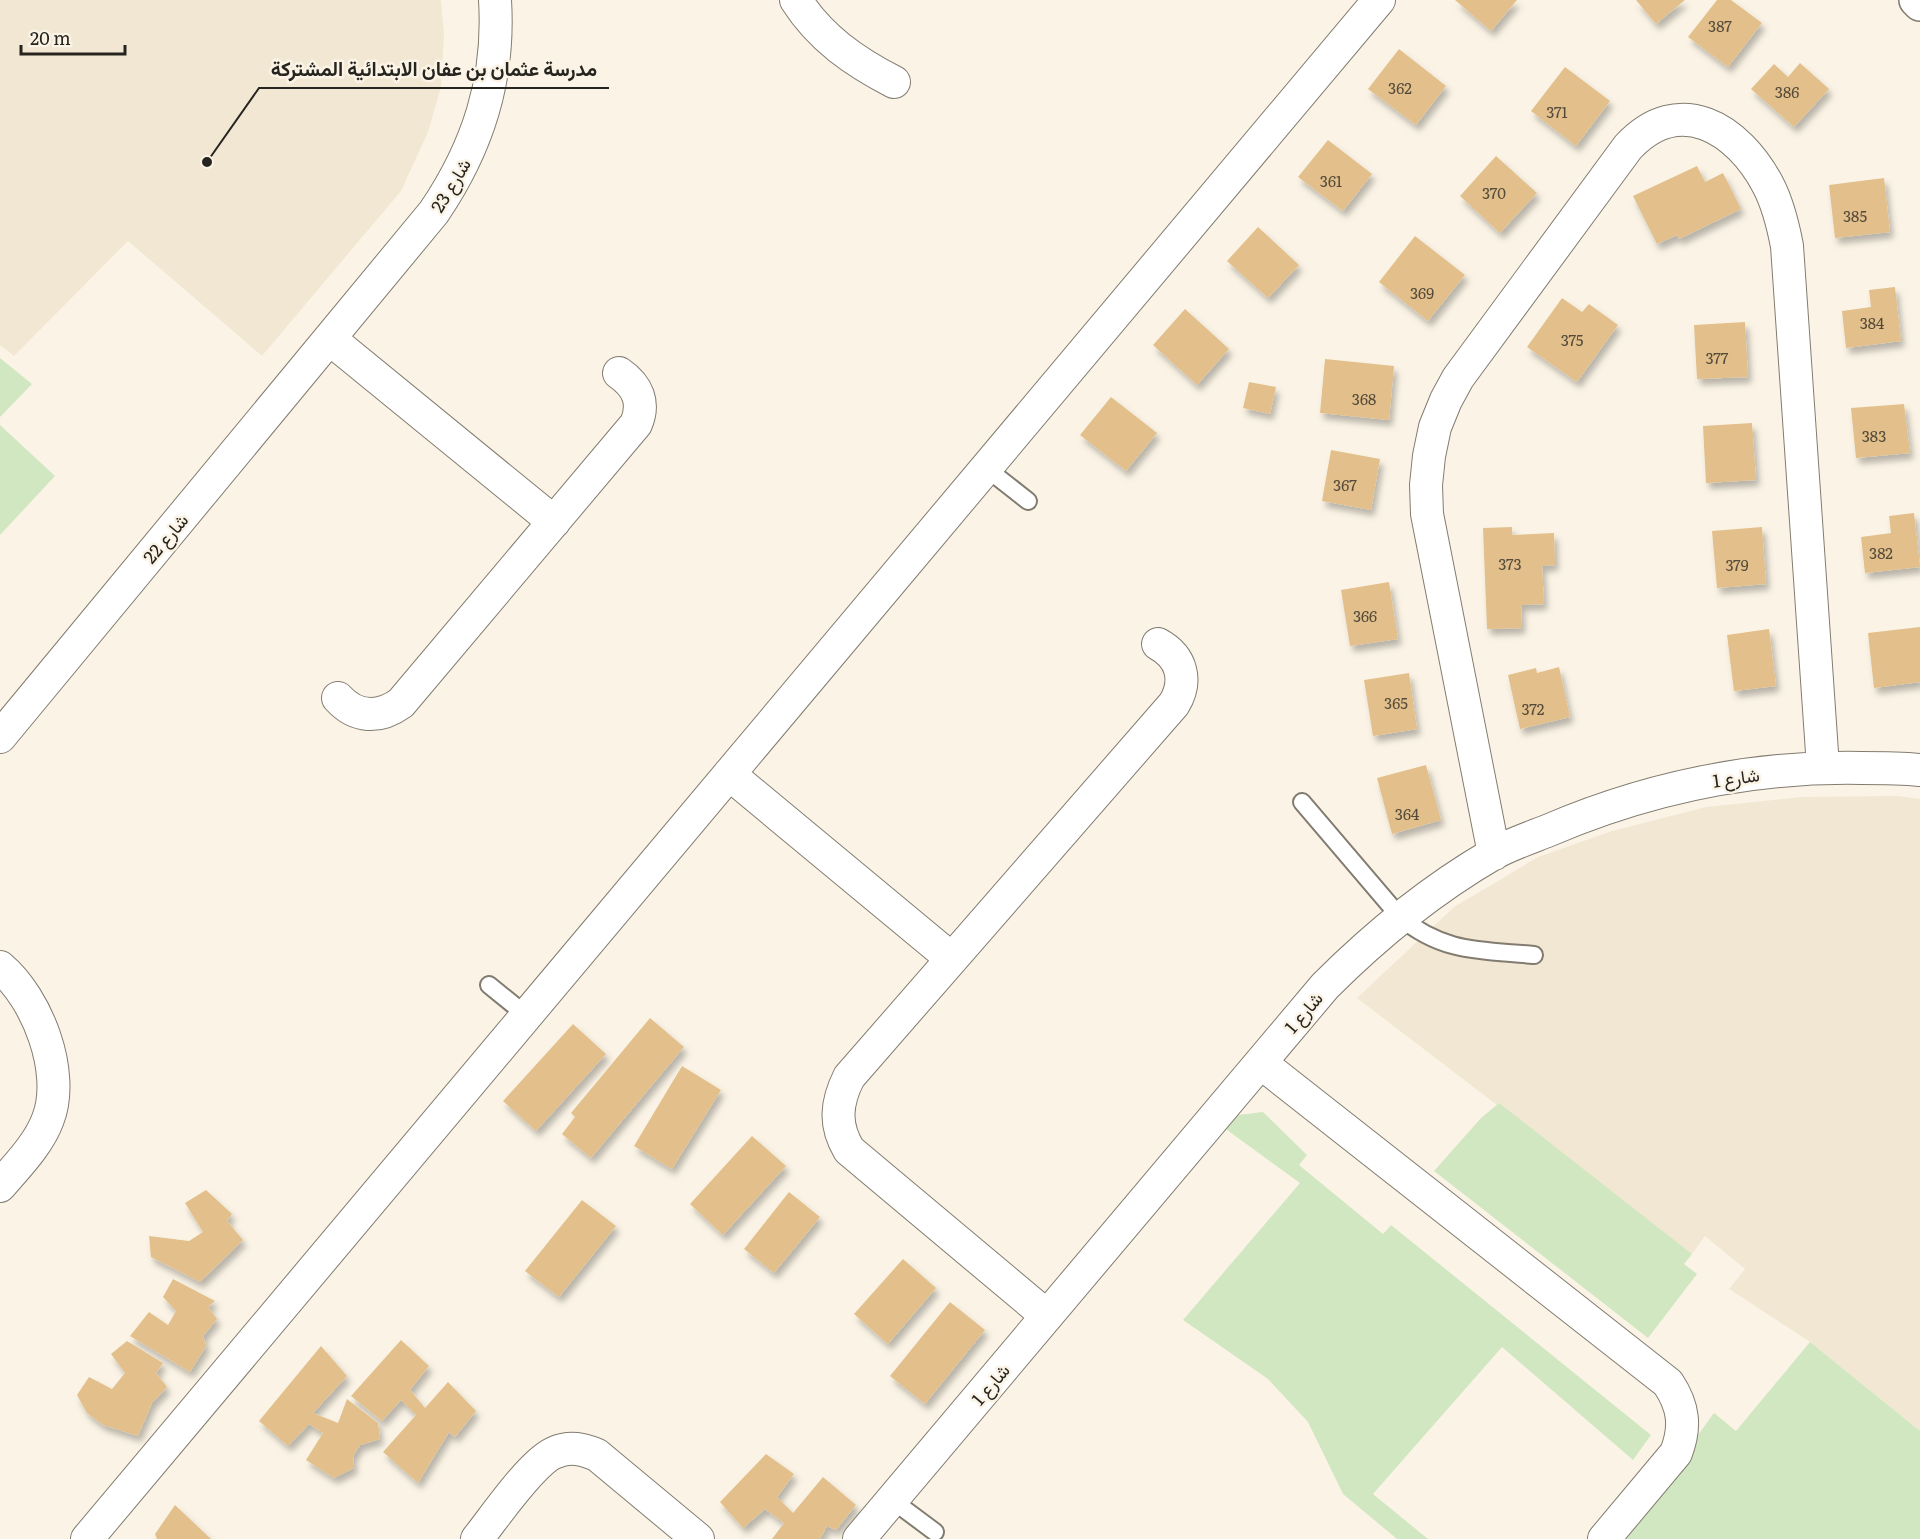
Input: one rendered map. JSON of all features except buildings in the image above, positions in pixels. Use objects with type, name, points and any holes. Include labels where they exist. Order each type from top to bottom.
[{"type":"main road","points":[[1916,0],[1920,4]]},
{"type":"street","name":"شارع 23","points":[[330,339],[434,212],[468,157],[480,127],[495,62],[495,0]]},
{"type":"street","points":[[796,0],[822,33],[844,53],[894,82]]},
{"type":"street","points":[[87,1539],[1379,0]]},
{"type":"street","points":[[1494,854],[1427,514],[1426,485],[1435,427],[1458,378],[1628,147],[1653,126],[1669,120],[1702,121],[1729,138],[1750,159],[1767,183],[1783,224],[1787,246],[1823,768]]},
{"type":"street","points":[[330,339],[554,522]]},
{"type":"street","name":"شارع 22","points":[[0,737],[330,339]]},
{"type":"street","points":[[338,698],[345,706],[364,714],[377,715],[391,711],[401,703],[636,424],[641,405],[639,396],[634,386],[619,373]]},
{"type":"street","points":[[1047,1316],[849,1150],[840,1134],[837,1109],[849,1077],[1174,704],[1182,686],[1180,666],[1167,649],[1158,644]]},
{"type":"street","name":"شارع 1","points":[[859,1539],[1325,986],[1371,940],[1400,917],[1494,854],[1603,809],[1680,786],[1738,775],[1823,768],[1920,770]]},
{"type":"street","points":[[729,774],[952,959]]},
{"type":"street","points":[[0,967],[26,995],[37,1017],[49,1057],[52,1092],[49,1118],[39,1136],[0,1186]]},
{"type":"street","points":[[1261,1063],[1668,1383],[1678,1399],[1684,1418],[1683,1436],[1676,1454],[1604,1539]]},
{"type":"street","points":[[477,1539],[542,1460],[569,1448],[597,1455],[698,1539]]},
{"type":"lane","points":[[986,468],[1028,501]]},
{"type":"lane","points":[[1302,802],[1400,917],[1431,939],[1448,945],[1534,955]]},
{"type":"lane","points":[[489,985],[526,1015]]},
{"type":"lane","points":[[892,1500],[935,1532]]},
{"type":"shaded area","points":[[0,0],[441,0],[444,34],[441,87],[428,132],[401,191],[262,356],[128,241],[14,356],[0,345]]},
{"type":"shaded area","points":[[1898,796],[1920,799],[1920,1431],[1810,1342],[1729,1289],[1745,1269],[1705,1236],[1692,1254],[1357,998],[1454,907],[1538,857],[1612,831],[1706,807],[1801,797]]},
{"type":"green space","points":[[0,358],[32,384],[0,417]]},
{"type":"green space","points":[[0,425],[55,476],[0,535]]},
{"type":"green space","points":[[1499,1103],[1692,1254],[1684,1264],[1697,1274],[1648,1338],[1434,1171],[1481,1118]]},
{"type":"green space","points":[[1263,1112],[1307,1155],[1299,1165],[1383,1234],[1391,1225],[1651,1435],[1633,1460],[1502,1347],[1373,1494],[1428,1539],[1397,1539],[1343,1494],[1308,1422],[1268,1379],[1183,1320],[1300,1183],[1223,1127],[1238,1115]]},
{"type":"green space","points":[[1810,1342],[1920,1431],[1920,1539],[1622,1539],[1714,1413],[1736,1431]]},
{"type":"place","name":"مدرسة عثمان بن عفان الابتدائية المشتركة","points":[[207,162]]}]
